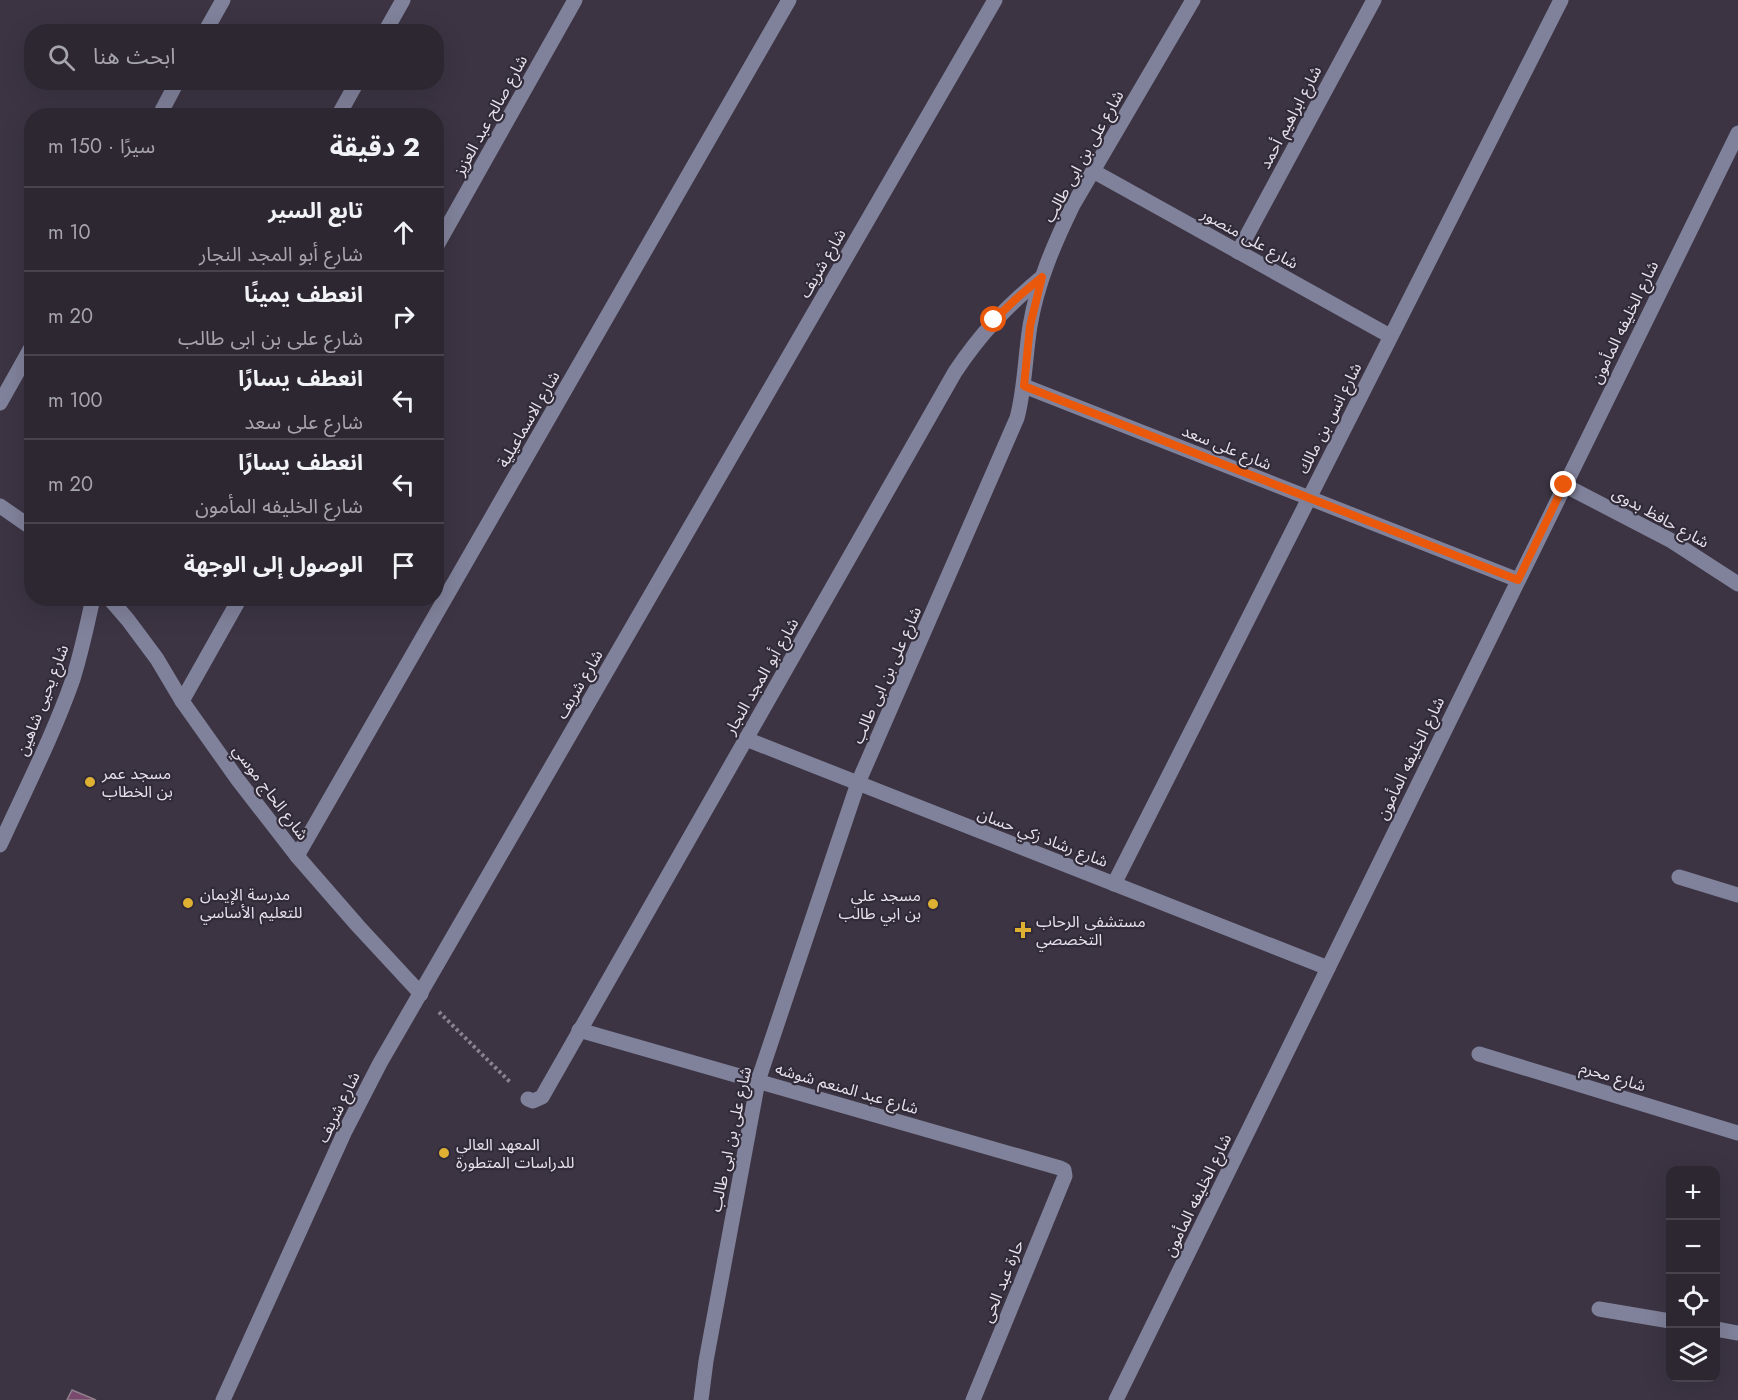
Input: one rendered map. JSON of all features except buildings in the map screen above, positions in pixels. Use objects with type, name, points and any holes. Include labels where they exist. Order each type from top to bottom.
[{"type":"street","points":[[210,24],[223,0]]},
{"type":"street","points":[[390,24],[403,0]]},
{"type":"street","name":"شارع صالح عبد العزيز","points":[[444,234],[575,0]]},
{"type":"street","name":"شارع الاسماعيلية","points":[[444,600],[789,0]]},
{"type":"street","name":"شارع شريف","points":[[223,1400],[345,1131],[380,1063],[994,0]]},
{"type":"street","name":"شارع على بن ابى طالب","points":[[701,1400],[706,1361],[758,1081],[858,783],[1011,434],[1024,386],[1030,326],[1042,277],[1056,240],[1093,171],[1193,0]]},
{"type":"street","name":"شارع ابراهيم أحمد","points":[[1238,252],[1374,0]]},
{"type":"street","name":"شارع انس بن مالك","points":[[1114,884],[1561,0]]},
{"type":"street","points":[[163,108],[173,90]]},
{"type":"street","points":[[342,108],[353,90]]},
{"type":"street","name":"شارع الخليفه المأمون","points":[[1116,1400],[1738,133]]},
{"type":"street","name":"شارع على منصور","points":[[1093,171],[1390,336]]},
{"type":"street","name":"شارع أبو المجد النجار","points":[[528,1099],[533,1101],[542,1097],[955,372],[994,320],[1042,277]]},
{"type":"street","points":[[0,403],[24,360]]},
{"type":"street","name":"شارع على سعد","points":[[1024,386],[1518,580]]},
{"type":"street","name":"شارع حافظ بدوى","points":[[1564,485],[1670,540],[1738,584]]},
{"type":"street","points":[[0,506],[24,522]]},
{"type":"street","name":"شارع يحيى شاهين","points":[[0,845],[59,715],[73,678],[91,606]]},
{"type":"street","name":"شارع الحاج موسي","points":[[116,606],[157,660],[182,701],[238,780],[297,856],[421,994]]},
{"type":"street","points":[[182,701],[235,606]]},
{"type":"street","name":"شارع الاسماعيلية","points":[[297,856],[441,606]]},
{"type":"street","name":"شارع رشاد زكي حسان","points":[[746,739],[1328,968]]},
{"type":"street","points":[[1678,877],[1738,895]]},
{"type":"street","name":"شارع عبد المنعم شوشه","points":[[579,1030],[1060,1168],[1064,1171],[1065,1176]]},
{"type":"street","name":"شارع محرم","points":[[1479,1054],[1738,1133]]},
{"type":"street","name":"حارة عبد الحى","points":[[973,1400],[1065,1176]]},
{"type":"street","points":[[1599,1309],[1666,1320]]},
{"type":"street","points":[[1720,1330],[1738,1333]]},
{"type":"path","points":[[421,994],[528,1099]]},
{"type":"place","name":"مسجد عمر بن الخطاب","points":[[90,782]]},
{"type":"place","name":"مدرسة الإيمان للتعليم الأساسي","points":[[188,903]]},
{"type":"place","name":"مسجد علي بن ابي طالب","points":[[933,904]]},
{"type":"place","name":"مستشفى الرحاب التخصصي","points":[[1023,930]]},
{"type":"place","name":"المعهد العالي للدراسات المتطورة","points":[[444,1153]]},
{"type":"route","points":[[994,320],[1042,277],[1030,326],[1024,386],[1518,580],[1564,485]]}]
